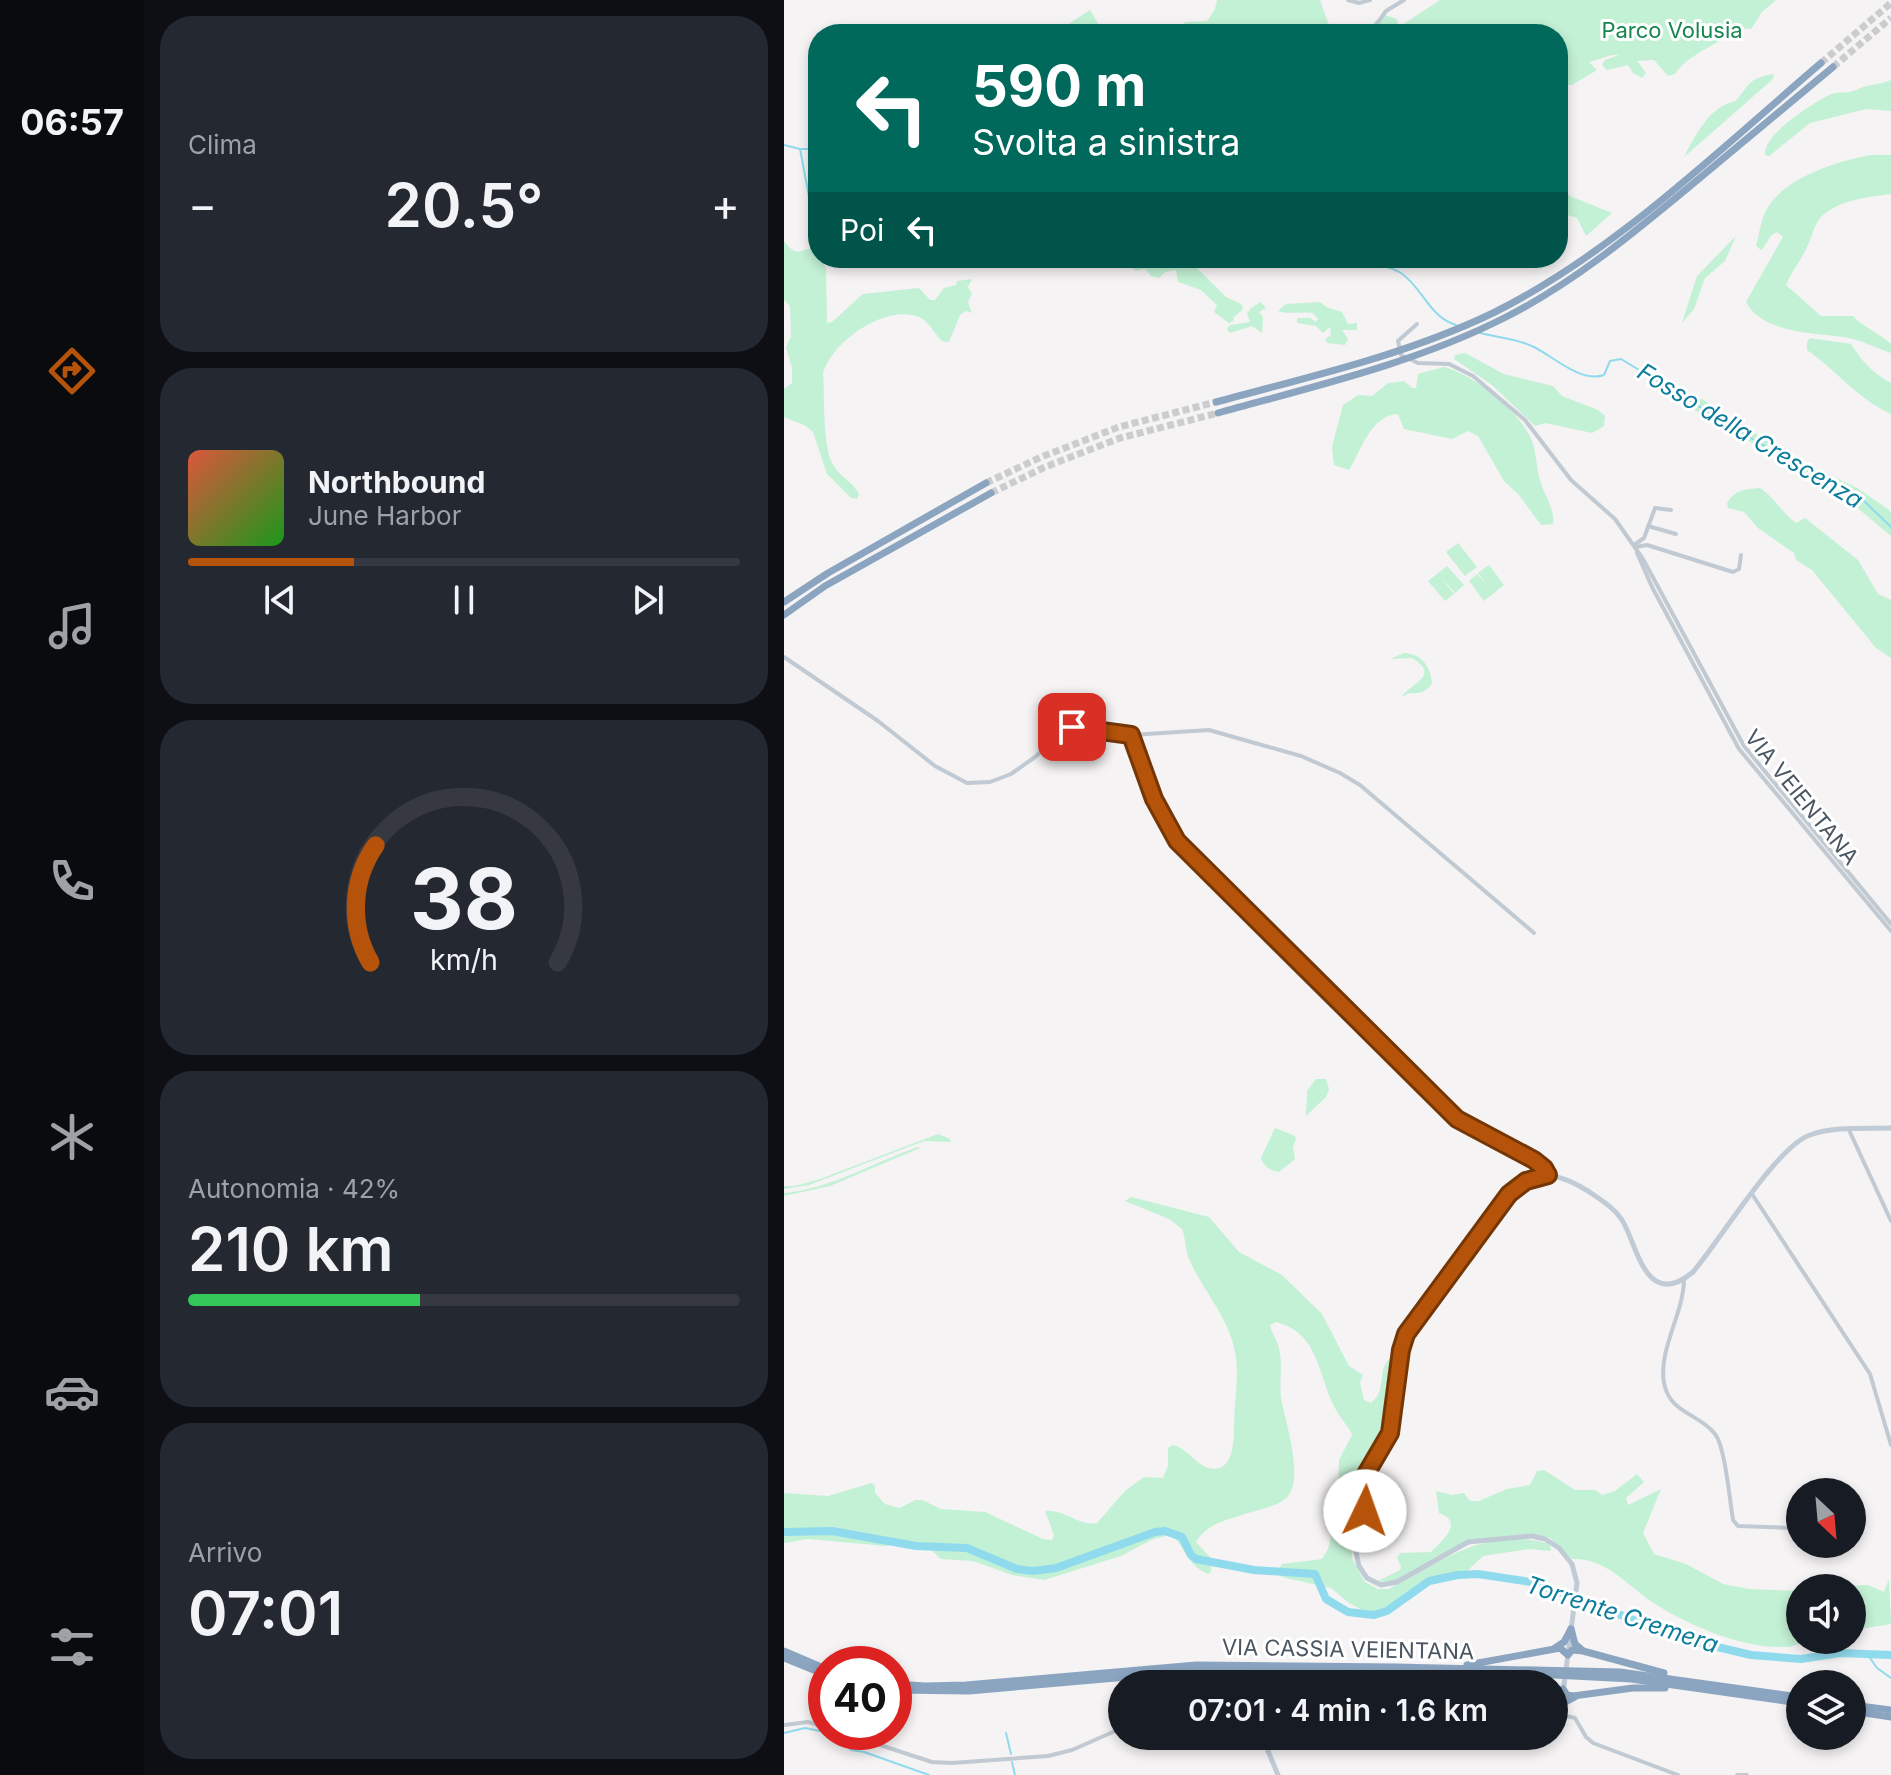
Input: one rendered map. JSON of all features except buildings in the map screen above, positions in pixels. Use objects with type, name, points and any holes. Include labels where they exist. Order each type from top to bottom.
[{"type":"highway","points":[[1216,402],[1370,359],[1453,330],[1521,298],[1616,234],[1821,63]]},
{"type":"highway","points":[[1218,413],[1371,369],[1457,340],[1528,306],[1615,247],[1833,67]]},
{"type":"highway","points":[[784,602],[828,573],[986,483]]},
{"type":"highway","points":[[784,615],[825,586],[991,493]]},
{"type":"highway","points":[[1554,1649],[1564,1642],[1571,1629]]},
{"type":"highway","points":[[1571,1629],[1575,1644],[1583,1651]]},
{"type":"highway","points":[[1446,1670],[1563,1649],[1568,1655],[1572,1650],[1583,1651],[1680,1682]]},
{"type":"highway","points":[[784,1651],[808,1661]]},
{"type":"highway","points":[[784,1658],[808,1668]]},
{"type":"highway","name":"VIA CASSIA VEIENTANA","points":[[912,1685],[966,1685],[1201,1668],[1361,1670]]},
{"type":"highway","name":"VIA CASSIA VEIENTANA","points":[[912,1690],[969,1691],[1201,1668]]},
{"type":"highway","name":"VIA CASSIA VEIENTANA","points":[[1568,1673],[1630,1673],[1786,1701]]},
{"type":"highway","points":[[1568,1695],[1680,1682]]},
{"type":"highway","name":"VIA CASSIA VEIENTANA","points":[[1680,1682],[1786,1695]]},
{"type":"highway","points":[[1568,1701],[1576,1696]]},
{"type":"highway","points":[[1866,1707],[1891,1710]]},
{"type":"highway","points":[[1866,1713],[1891,1717]]},
{"type":"street","points":[[1348,0],[1358,3],[1370,0]]},
{"type":"street","points":[[1377,24],[1387,10],[1404,0]]},
{"type":"street","name":"VIA VEIENTANA","points":[[1417,324],[1398,341],[1401,355],[1418,363],[1444,363],[1459,368],[1507,404],[1535,431],[1571,480],[1611,515],[1635,546],[1737,736],[1768,780],[1891,931]]},
{"type":"street","points":[[1635,546],[1644,538],[1655,508],[1671,510]]},
{"type":"street","points":[[1648,526],[1676,534]]},
{"type":"street","points":[[1635,546],[1647,545],[1737,572],[1741,555]]},
{"type":"street","points":[[784,657],[878,721],[935,766],[967,783],[990,782],[1011,774],[1029,763],[1068,728],[1131,735],[1209,730],[1287,751],[1340,773],[1376,798],[1534,933]]},
{"type":"street","points":[[1131,735],[1154,799],[1177,841],[1457,1119],[1534,1160],[1548,1175]]},
{"type":"street","name":"VIA VEIENTANA","points":[[1768,780],[1891,924]]},
{"type":"street","points":[[1565,1670],[1576,1588],[1575,1573],[1568,1557],[1553,1543],[1537,1537],[1463,1544],[1399,1581],[1386,1585],[1374,1583],[1364,1576],[1355,1550],[1365,1513],[1366,1474],[1391,1431],[1401,1350],[1406,1334],[1509,1194],[1526,1181],[1548,1175],[1573,1182],[1615,1212],[1624,1223],[1640,1264],[1648,1274],[1666,1283],[1684,1279],[1698,1266],[1776,1163],[1799,1140],[1817,1133],[1891,1128]]},
{"type":"street","points":[[1849,1130],[1891,1221]]},
{"type":"street","points":[[1752,1194],[1870,1374],[1891,1445]]},
{"type":"street","points":[[1684,1279],[1683,1296],[1663,1369],[1664,1385],[1671,1401],[1679,1409],[1717,1436],[1733,1520],[1738,1526],[1786,1528]]},
{"type":"street","points":[[1568,1715],[1575,1718],[1593,1743],[1676,1775]]},
{"type":"street","points":[[784,1725],[808,1722]]},
{"type":"street","points":[[895,1750],[932,1762],[952,1763],[1048,1756],[1108,1735]]},
{"type":"street","points":[[1268,1750],[1278,1775]]},
{"type":"street","points":[[1737,1775],[1747,1775]]},
{"type":"green space","points":[[1217,0],[1320,0],[1328,24],[1184,24],[1207,21]]},
{"type":"green space","name":"Parco Volusia","points":[[1440,0],[1776,0],[1762,12],[1751,29],[1738,28],[1688,60],[1675,74],[1668,76],[1654,60],[1637,61],[1646,73],[1642,78],[1633,73],[1628,65],[1607,70],[1602,65],[1605,60],[1619,55],[1612,55],[1589,62],[1597,70],[1572,85],[1568,85],[1568,24],[1404,24]]},
{"type":"green space","points":[[1090,10],[1098,24],[1069,24]]},
{"type":"green space","name":"Parco Volusia","points":[[1385,15],[1397,19],[1398,24],[1373,24]]},
{"type":"green space","points":[[1774,74],[1773,79],[1684,157],[1711,115],[1736,101],[1755,80]]},
{"type":"green space","points":[[1891,80],[1891,111],[1866,109],[1810,123],[1769,156],[1765,155],[1772,138],[1780,129],[1823,98]]},
{"type":"green space","points":[[1871,155],[1891,155],[1891,194],[1853,200],[1835,207],[1820,218],[1786,285],[1821,316],[1853,316],[1891,344],[1891,353],[1849,338],[1776,326],[1754,312],[1746,302],[1783,237],[1777,232],[1761,250],[1756,246],[1771,202],[1782,191],[1810,174]]},
{"type":"green space","points":[[1568,194],[1612,213],[1586,236],[1577,218],[1568,215]]},
{"type":"green space","points":[[1736,236],[1725,261],[1705,278],[1694,309],[1682,323],[1697,276]]},
{"type":"green space","points":[[784,241],[797,252],[808,249],[808,268],[826,268],[827,323],[863,294],[919,288],[930,300],[935,300],[944,288],[956,285],[957,281],[972,279],[968,287],[972,294],[968,302],[972,313],[966,311],[960,315],[949,342],[942,341],[921,318],[907,314],[892,316],[862,328],[828,362],[823,374],[829,456],[839,473],[859,494],[857,499],[851,498],[827,474],[813,432],[784,417],[784,389],[792,383],[792,368],[786,347],[791,336],[790,306],[784,300]]},
{"type":"green space","points":[[1132,268],[1197,268],[1226,297],[1241,304],[1243,309],[1229,323],[1214,312],[1217,305],[1201,290],[1178,282],[1176,270],[1165,272],[1159,278],[1151,276],[1145,269],[1136,271]]},
{"type":"green space","points":[[1261,302],[1266,308],[1259,312],[1263,317],[1262,333],[1252,326],[1230,333],[1227,329],[1230,325],[1250,322],[1247,314]]},
{"type":"green space","points":[[1320,302],[1342,312],[1348,324],[1357,323],[1357,330],[1342,330],[1348,339],[1345,345],[1327,343],[1325,339],[1331,335],[1330,327],[1323,333],[1316,326],[1297,323],[1297,318],[1310,318],[1316,322],[1318,319],[1313,313],[1278,311],[1286,304]]},
{"type":"green space","points":[[1810,338],[1851,344],[1868,366],[1891,383],[1891,414],[1868,400],[1807,350]]},
{"type":"green space","points":[[1465,353],[1504,374],[1553,386],[1562,396],[1598,410],[1605,416],[1604,426],[1592,433],[1545,423],[1535,426],[1492,385],[1454,359],[1455,355]]},
{"type":"green space","points":[[1444,367],[1482,386],[1518,418],[1534,446],[1539,478],[1553,513],[1553,524],[1541,525],[1519,495],[1504,481],[1478,436],[1468,431],[1452,439],[1404,429],[1398,414],[1389,416],[1368,434],[1349,470],[1334,465],[1332,447],[1343,405],[1358,395],[1372,396],[1388,383],[1404,381],[1416,388],[1418,374]]},
{"type":"green space","points":[[1702,399],[1790,456],[1857,488],[1888,509],[1891,513],[1891,536],[1842,495],[1693,409],[1695,400]]},
{"type":"green space","points":[[1760,488],[1796,523],[1805,518],[1858,560],[1878,594],[1891,600],[1891,658],[1876,648],[1812,570],[1796,560],[1794,553],[1758,528],[1744,512],[1728,508],[1727,503],[1737,493]]},
{"type":"green space","points":[[1458,543],[1477,567],[1465,576],[1446,552]]},
{"type":"green space","points":[[1489,565],[1504,585],[1484,601],[1469,581],[1477,574],[1486,584],[1478,573]]},
{"type":"green space","points":[[1447,566],[1464,585],[1455,593],[1440,576],[1454,594],[1445,601],[1428,581]]},
{"type":"green space","points":[[1404,653],[1424,662],[1432,683],[1422,692],[1402,697],[1424,675],[1420,664],[1412,658],[1390,659]]},
{"type":"green space","points":[[1316,1079],[1326,1079],[1329,1089],[1326,1097],[1306,1116],[1307,1091]]},
{"type":"green space","points":[[1275,1128],[1296,1139],[1293,1147],[1295,1159],[1279,1172],[1268,1168],[1261,1158]]},
{"type":"green space","points":[[938,1134],[951,1142],[924,1141],[809,1185],[784,1189],[784,1186],[820,1179]]},
{"type":"green space","points":[[918,1147],[830,1186],[784,1196],[784,1193],[835,1181]]},
{"type":"green space","points":[[1131,1197],[1209,1217],[1239,1252],[1282,1275],[1322,1314],[1349,1366],[1363,1375],[1360,1382],[1364,1400],[1371,1403],[1378,1395],[1385,1366],[1394,1352],[1397,1353],[1387,1435],[1363,1475],[1362,1514],[1352,1549],[1352,1559],[1365,1582],[1378,1589],[1389,1589],[1446,1557],[1507,1539],[1528,1539],[1550,1544],[1551,1551],[1529,1549],[1483,1556],[1465,1573],[1426,1580],[1419,1583],[1408,1598],[1373,1612],[1366,1612],[1349,1603],[1331,1588],[1282,1577],[1279,1569],[1282,1564],[1322,1559],[1328,1549],[1338,1512],[1339,1460],[1352,1435],[1331,1400],[1310,1347],[1302,1336],[1276,1322],[1270,1325],[1280,1354],[1281,1398],[1294,1462],[1292,1487],[1288,1496],[1280,1502],[1219,1523],[1201,1535],[1196,1542],[1212,1559],[1208,1574],[1189,1559],[1179,1543],[1169,1535],[1151,1540],[1121,1556],[1044,1580],[1012,1575],[973,1561],[941,1559],[931,1550],[893,1543],[886,1546],[808,1539],[784,1543],[784,1493],[828,1496],[872,1483],[875,1493],[885,1504],[900,1508],[922,1500],[941,1509],[985,1512],[1043,1539],[1052,1540],[1054,1535],[1045,1511],[1084,1523],[1097,1523],[1125,1491],[1144,1477],[1163,1478],[1168,1466],[1168,1448],[1172,1445],[1206,1467],[1212,1469],[1224,1465],[1233,1443],[1237,1383],[1236,1358],[1229,1331],[1189,1259],[1182,1229],[1169,1219],[1125,1201]]},
{"type":"green space","points":[[1544,1470],[1575,1490],[1595,1490],[1602,1495],[1615,1491],[1637,1474],[1644,1482],[1626,1498],[1628,1505],[1661,1489],[1643,1533],[1654,1554],[1686,1564],[1723,1584],[1786,1590],[1786,1647],[1734,1640],[1698,1627],[1652,1602],[1605,1567],[1572,1559],[1550,1538],[1534,1534],[1467,1541],[1393,1583],[1378,1581],[1400,1570],[1397,1557],[1401,1553],[1431,1552],[1449,1532],[1450,1521],[1439,1513],[1436,1491],[1452,1495],[1464,1493],[1470,1501],[1479,1501],[1507,1489],[1530,1485],[1537,1471]]},
{"type":"green space","points":[[1889,1579],[1891,1624],[1866,1628],[1866,1585],[1884,1592]]},
{"type":"waterway","name":"Fosso della Crescenza","points":[[784,145],[808,149]]},
{"type":"waterway","points":[[800,149],[808,191]]},
{"type":"waterway","name":"Fosso della Crescenza","points":[[1391,268],[1409,279],[1439,316],[1456,325]]},
{"type":"waterway","name":"Fosso della Crescenza","points":[[1477,332],[1527,344],[1568,368],[1595,377],[1604,375],[1610,361],[1621,359],[1759,443],[1863,500],[1891,527]]},
{"type":"waterway","name":"Torrente Cremera","points":[[784,1532],[832,1531],[916,1546],[967,1548],[1017,1569],[1033,1571],[1056,1568],[1165,1531],[1182,1537],[1196,1559],[1254,1570],[1315,1574],[1326,1599],[1348,1612],[1374,1615],[1387,1611],[1429,1581],[1478,1574],[1531,1582],[1688,1640],[1751,1655],[1801,1659],[1840,1653],[1891,1655]]},
{"type":"waterway","points":[[1868,1655],[1877,1668],[1891,1678]]},
{"type":"waterway","points":[[784,1733],[808,1729]]},
{"type":"waterway","points":[[1006,1733],[1011,1754]]},
{"type":"waterway","points":[[851,1750],[929,1775]]},
{"type":"waterway","points":[[1012,1762],[1015,1775]]},
{"type":"tunnel","points":[[1821,63],[1891,3]]},
{"type":"tunnel","points":[[1833,67],[1891,18]]},
{"type":"tunnel","points":[[986,483],[1041,457],[1119,427],[1216,402]]},
{"type":"tunnel","points":[[991,493],[1045,467],[1120,438],[1218,413]]},
{"type":"route","points":[[1072,727],[1131,735],[1154,799],[1177,841],[1457,1119],[1534,1160],[1548,1175],[1526,1181],[1509,1194],[1406,1334],[1390,1433],[1366,1474],[1365,1511]]}]
